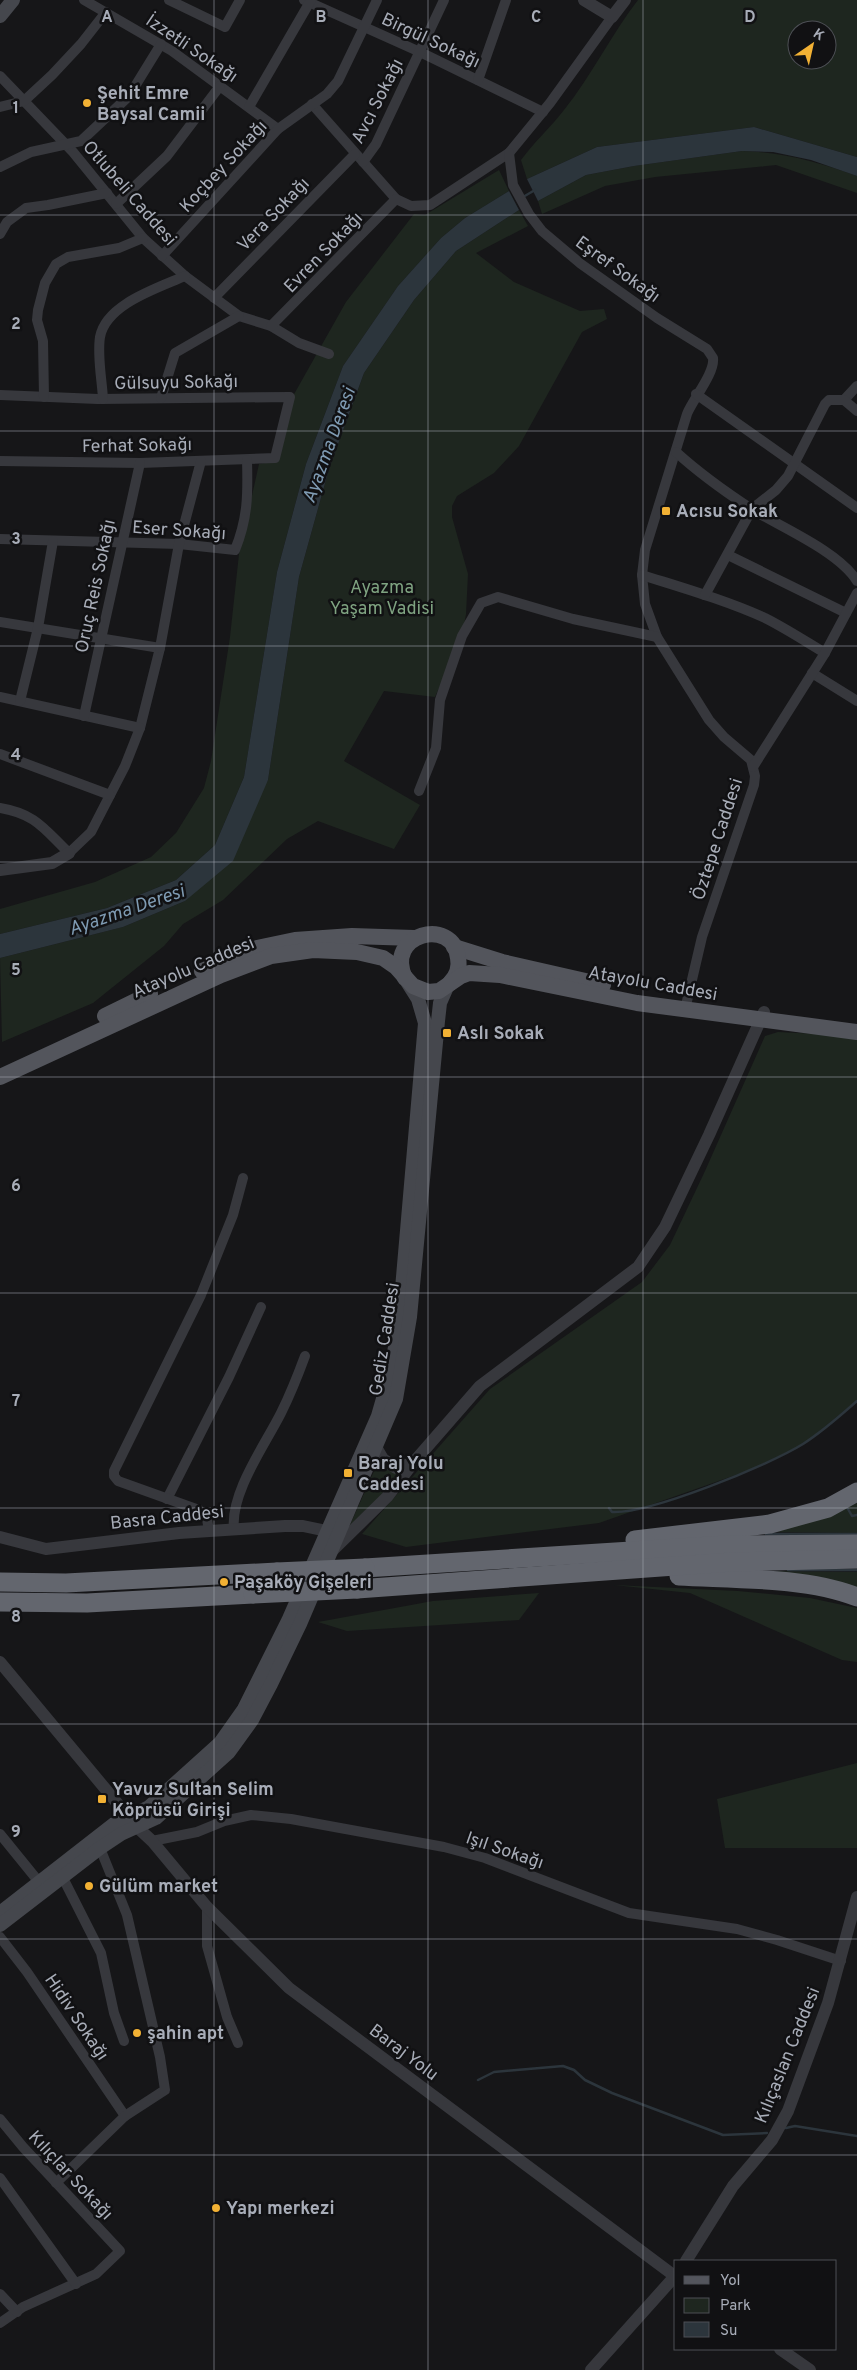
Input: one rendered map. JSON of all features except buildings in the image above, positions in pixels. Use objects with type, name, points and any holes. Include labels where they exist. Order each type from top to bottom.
[{"type":"highway","points":[[546,1556],[661,1536],[770,1524],[828,1508],[857,1492]]},
{"type":"highway","points":[[0,1582],[66,1583],[365,1568],[726,1545],[857,1544]]},
{"type":"highway","points":[[0,1602],[87,1603],[357,1589],[731,1562],[857,1559]]},
{"type":"highway","points":[[515,1578],[665,1575],[768,1580],[820,1587],[857,1597]]},
{"type":"main road","points":[[0,16],[13,0]]},
{"type":"main road","name":"Atayolu Caddesi","points":[[0,1066],[126,1006],[253,949],[295,940],[343,936],[414,938],[423,934],[440,935],[454,947],[502,962],[659,998],[687,1001],[857,1032]]},
{"type":"main road","points":[[406,980],[401,962],[407,944],[414,938]]},
{"type":"main road","points":[[447,987],[457,973],[459,964],[454,947]]},
{"type":"main road","name":"Atayolu Caddesi","points":[[0,1077],[212,979],[271,956],[313,950],[357,952],[384,958],[396,967],[406,980],[420,990],[428,992],[447,987],[461,976],[469,973],[500,975],[637,1003],[857,1025]]},
{"type":"main road","name":"Gediz Caddesi","points":[[133,1821],[156,1818],[229,1752],[252,1720],[300,1624],[329,1554],[334,1532],[378,1416],[391,1371],[400,1323],[425,1023],[418,1000],[406,980]]},
{"type":"main road","name":"Gediz Caddesi","points":[[133,1821],[150,1808],[220,1743],[244,1709],[376,1447],[396,1398],[410,1317],[440,1003],[447,987]]},
{"type":"main road","points":[[0,1925],[133,1821]]},
{"type":"main road","points":[[0,1913],[114,1824],[133,1821]]},
{"type":"street","name":"İzzetli Sokağı","points":[[84,0],[161,44],[278,129]]},
{"type":"street","points":[[169,0],[182,3],[225,27],[240,0]]},
{"type":"street","name":"Koçbey Sokağı","points":[[162,256],[278,129],[327,94],[338,81],[377,0]]},
{"type":"street","name":"Avcı Sokağı","points":[[363,162],[376,144],[444,0]]},
{"type":"street","points":[[478,80],[506,0]]},
{"type":"street","points":[[584,0],[612,17]]},
{"type":"street","points":[[312,104],[396,199],[411,206],[430,205],[509,153],[543,112],[625,0]]},
{"type":"street","points":[[249,107],[308,1]]},
{"type":"street","name":"Birgül Sokağı","points":[[308,1],[420,52],[543,112]]},
{"type":"street","points":[[0,107],[24,101],[52,76],[81,44],[106,12]]},
{"type":"street","points":[[0,167],[31,152],[81,141],[129,96],[161,44]]},
{"type":"street","name":"Otlubeli Caddesi","points":[[0,76],[65,144],[143,238],[185,276],[240,316],[271,326],[298,343],[329,354]]},
{"type":"street","points":[[116,204],[167,156],[220,86]]},
{"type":"street","name":"Eşref Sokağı","points":[[509,153],[514,185],[529,214],[551,240],[581,264],[711,354],[714,366],[696,394],[687,414],[645,550],[642,575],[645,604],[657,637],[709,720],[724,737],[746,754],[753,767]]},
{"type":"street","name":"Vera Sokağı","points":[[214,298],[355,154]]},
{"type":"street","points":[[0,234],[7,222],[26,208],[107,193]]},
{"type":"street","name":"Evren Sokağı","points":[[271,326],[396,199]]},
{"type":"street","points":[[44,397],[43,342],[37,320],[45,283],[56,264],[68,258],[119,248],[143,238]]},
{"type":"street","points":[[103,399],[100,337],[106,323],[113,313],[124,305],[185,276]]},
{"type":"street","points":[[161,398],[175,352],[240,316]]},
{"type":"street","points":[[844,400],[857,386]]},
{"type":"street","points":[[696,394],[857,508]]},
{"type":"street","name":"Gülsuyu Sokağı","points":[[0,395],[103,399],[290,397],[275,458]]},
{"type":"street","points":[[705,595],[752,509],[783,483],[819,413],[828,400],[844,400],[857,411]]},
{"type":"street","points":[[676,452],[752,509],[829,555],[850,572],[857,581]]},
{"type":"street","name":"Ferhat Sokağı","points":[[0,460],[140,463],[275,458]]},
{"type":"street","name":"Eser Sokağı","points":[[0,539],[179,544],[235,550],[242,532],[248,501],[247,460]]},
{"type":"street","points":[[0,870],[52,863],[69,853],[90,832],[125,766],[140,728],[160,648],[179,544],[201,461]]},
{"type":"street","name":"Oruç Reis Sokağı","points":[[84,716],[140,463]]},
{"type":"street","points":[[20,702],[38,628],[52,541]]},
{"type":"street","points":[[728,555],[846,613]]},
{"type":"street","points":[[642,575],[705,595],[766,619],[825,653]]},
{"type":"street","name":"Öztepe Caddesi","points":[[687,1001],[702,937],[754,785],[753,767],[825,653],[857,593]]},
{"type":"street","points":[[419,791],[436,748],[440,700],[462,636],[481,602],[498,596],[573,619],[657,637]]},
{"type":"street","points":[[0,622],[160,648]]},
{"type":"street","points":[[812,673],[857,700]]},
{"type":"street","points":[[0,697],[140,728]]},
{"type":"street","points":[[0,754],[110,795]]},
{"type":"street","points":[[0,808],[15,811],[34,819],[69,853]]},
{"type":"street","points":[[329,1554],[387,1497],[413,1462],[480,1386],[638,1267],[665,1227],[710,1135],[762,1016]]},
{"type":"street","points":[[209,1531],[207,1519],[199,1510],[118,1481],[114,1476],[114,1471],[201,1295],[233,1215],[243,1178]]},
{"type":"street","points":[[167,1499],[229,1377],[261,1307]]},
{"type":"street","points":[[234,1529],[236,1506],[255,1458],[280,1415],[305,1356]]},
{"type":"street","points":[[376,1447],[383,1460],[396,1468],[413,1462]]},
{"type":"street","name":"Basra Caddesi","points":[[0,1537],[46,1549],[234,1529],[303,1526],[334,1532]]},
{"type":"street","name":"Baraj Yolu","points":[[0,1662],[207,1907],[289,1988],[674,2275]]},
{"type":"street","name":"Işıl Sokağı","points":[[152,1841],[197,1832],[224,1820],[251,1815],[291,1820],[444,1847],[485,1858],[629,1913],[737,1930],[777,1940],[841,1961]]},
{"type":"street","points":[[0,1834],[39,1882]]},
{"type":"street","points":[[56,2183],[125,2116],[165,2090],[160,2057],[127,1915],[100,1848]]},
{"type":"street","points":[[62,1876],[100,1953],[114,2013],[124,2041]]},
{"type":"street","name":"Kılıçaslan Caddesi","points":[[687,2260],[732,2186],[772,2140],[788,2111],[841,1961],[857,1897]]},
{"type":"street","points":[[207,1907],[207,1946],[227,2017],[238,2043]]},
{"type":"street","name":"Hidiv Sokağı","points":[[0,1937],[125,2116]]},
{"type":"street","name":"Kılıçlar Sokağı","points":[[0,2119],[56,2183],[120,2251],[96,2274],[76,2284]]},
{"type":"street","points":[[0,2178],[76,2284],[17,2312],[0,2323]]},
{"type":"street","points":[[590,2370],[674,2277]]},
{"type":"street","points":[[0,2294],[17,2312]]},
{"type":"street","points":[[781,2350],[810,2370]]},
{"type":"green space","points":[[638,0],[857,0],[857,157],[754,127],[597,147],[527,179],[521,160],[574,97]]},
{"type":"green space","points":[[742,151],[772,153],[800,159],[857,176],[857,193],[776,165],[655,177],[605,186],[542,214],[538,201],[586,175],[634,166]]},
{"type":"green space","name":"Ayazma Yaşam Vadisi","points":[[499,170],[509,191],[465,218],[441,238],[398,286],[343,366],[306,464],[277,572],[244,777],[215,845],[176,880],[107,908],[0,934],[0,909],[95,882],[151,857],[176,833],[204,788],[211,761],[230,637],[239,554],[259,464],[277,461],[293,396],[346,302],[414,214],[425,215]]},
{"type":"green space","name":"Ayazma Yaşam Vadisi","points":[[519,210],[528,226],[476,253],[514,282],[580,311],[604,309],[607,319],[582,332],[519,446],[494,473],[457,496],[452,506],[452,517],[468,574],[466,614],[462,636],[435,697],[384,691],[344,761],[420,805],[394,849],[318,821],[287,839],[223,900],[183,924],[164,946],[93,1003],[2,1042],[0,958],[123,927],[185,901],[268,780],[299,577],[329,469],[364,373],[414,300],[456,251]]},
{"type":"green space","points":[[778,1032],[857,1036],[857,1400],[804,1444],[747,1471],[599,1523],[406,1547],[362,1534],[490,1389],[642,1282],[670,1245],[765,1036]]},
{"type":"green space","points":[[379,1460],[403,1471],[345,1536]]},
{"type":"green space","points":[[857,1503],[857,1533],[767,1532],[835,1513]]},
{"type":"green space","points":[[765,1571],[857,1572],[857,1588]]},
{"type":"green space","points":[[614,1585],[738,1591],[810,1598],[857,1608],[857,1662],[842,1660],[690,1593]]},
{"type":"green space","points":[[539,1593],[519,1620],[347,1631],[318,1622],[433,1601]]},
{"type":"green space","points":[[857,1763],[857,1848],[725,1848],[717,1799]]},
{"type":"water","points":[[754,127],[857,157],[857,176],[811,160],[773,152],[742,151],[634,166],[586,175],[538,201],[527,179],[597,147]]},
{"type":"water","points":[[509,191],[519,210],[456,251],[414,300],[364,373],[329,469],[299,577],[268,780],[233,861],[185,901],[123,927],[0,958],[0,934],[107,908],[176,880],[215,845],[244,777],[277,572],[306,464],[343,366],[398,286],[441,238],[465,218]]},
{"type":"waterway","name":"Ayazma Deresi","points":[[523,197],[535,190]]},
{"type":"waterway","points":[[609,1508],[612,1512],[630,1511],[653,1505],[709,1487],[764,1464],[803,1444],[857,1401]]},
{"type":"waterway","points":[[848,1509],[852,1516],[857,1515]]},
{"type":"waterway","points":[[766,1534],[857,1534]]},
{"type":"waterway","points":[[788,1570],[857,1570]]},
{"type":"waterway","points":[[478,2080],[494,2072],[563,2066],[574,2070],[585,2080],[612,2093],[723,2135],[767,2133]]},
{"type":"waterway","points":[[786,2128],[795,2126],[857,2136]]},
{"type":"place","name":"Şehit Emre Baysal Camii","points":[[87,103]]},
{"type":"place","name":"Acısu Sokak","points":[[666,511]]},
{"type":"place","name":"Aslı Sokak","points":[[447,1033]]},
{"type":"place","name":"Baraj Yolu Caddesi","points":[[348,1473]]},
{"type":"place","name":"Paşaköy Gişeleri","points":[[224,1582]]},
{"type":"place","name":"Yavuz Sultan Selim Köprüsü Girişi","points":[[102,1799]]},
{"type":"place","name":"Gülüm market","points":[[89,1886]]},
{"type":"place","name":"şahin apt","points":[[137,2033]]},
{"type":"place","name":"Yapı merkezi","points":[[216,2208]]}]
